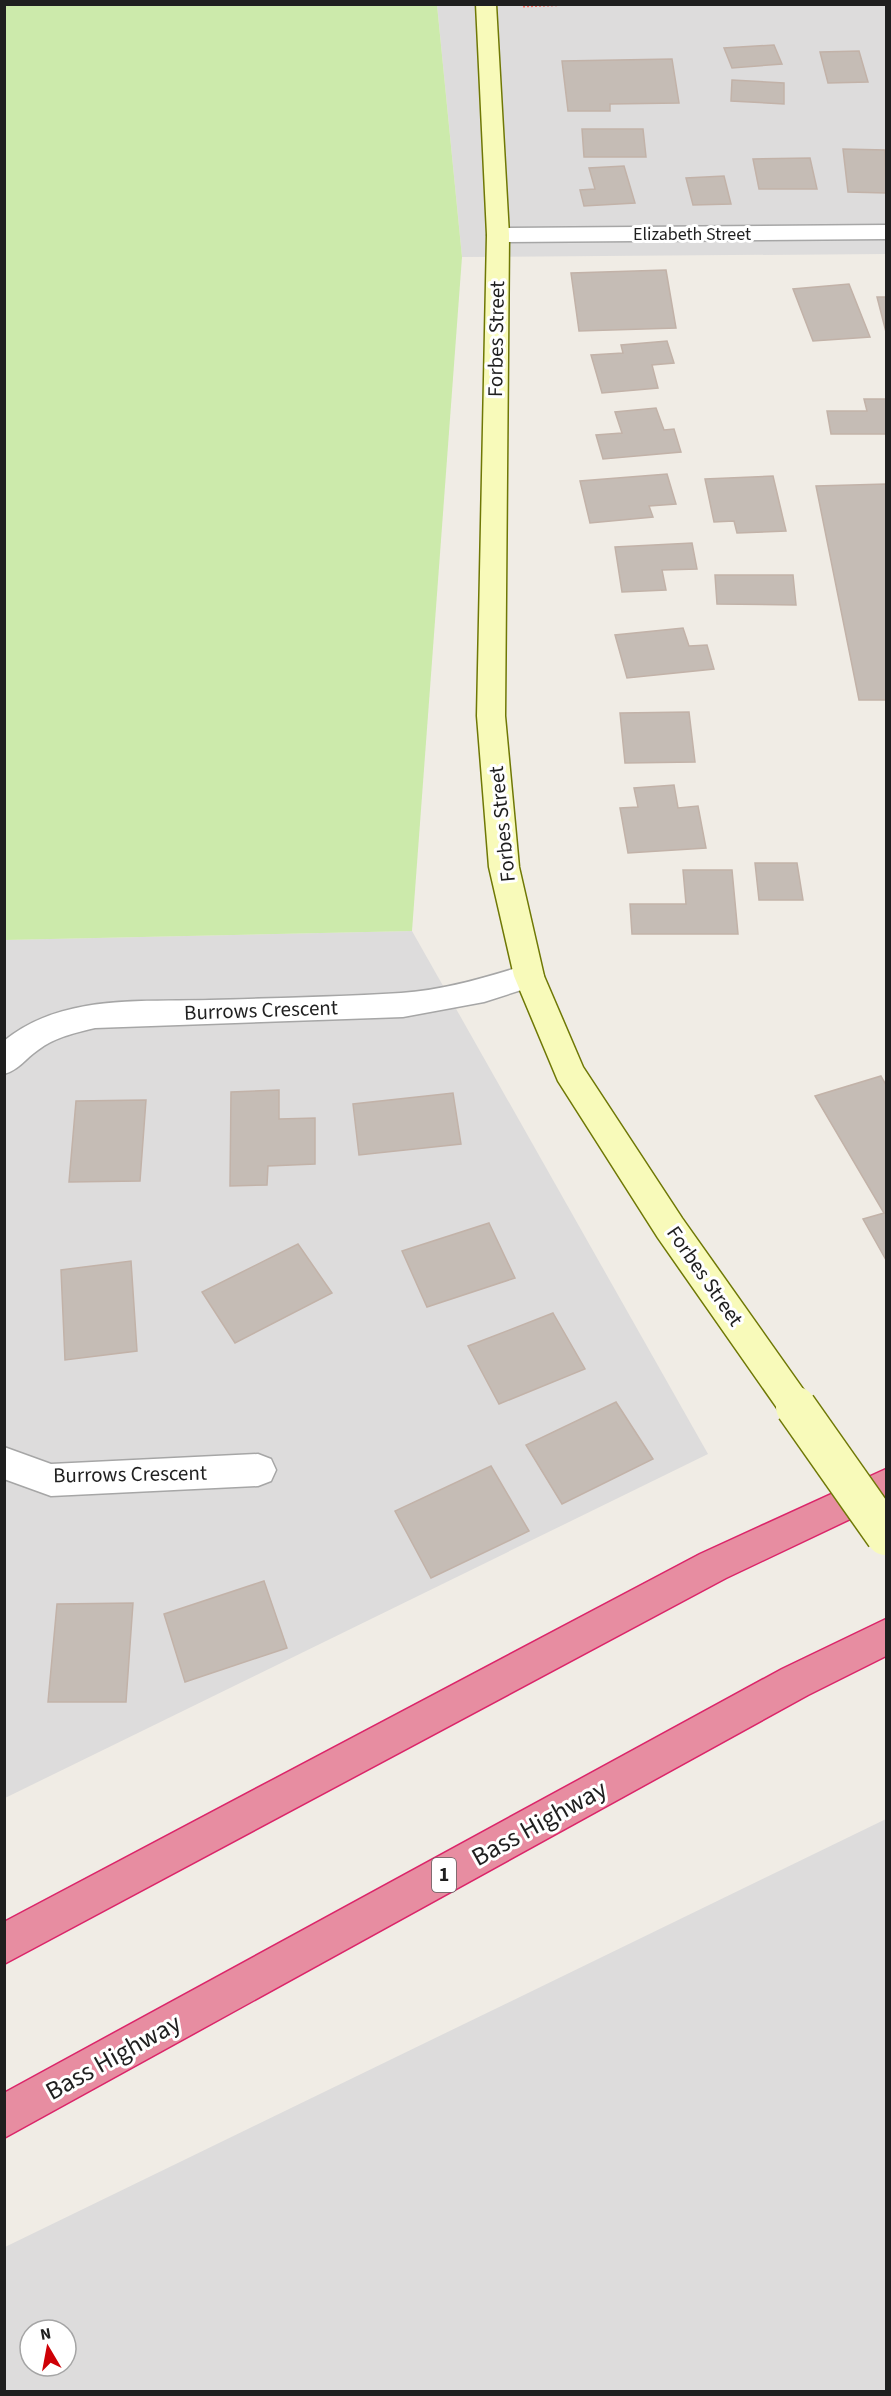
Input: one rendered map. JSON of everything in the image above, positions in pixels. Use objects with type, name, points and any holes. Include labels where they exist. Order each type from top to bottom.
[{"type":"highway","points":[[4,1944],[712,1566],[886,1485]]},
{"type":"highway","name":"Bass Highway","points":[[4,2117],[795,1682],[886,1637]]},
{"type":"street","name":"Forbes Street","points":[[487,6],[498,235],[491,716],[504,867],[529,975],[569,1072],[670,1228],[886,1535]]},
{"type":"street","name":"Elizabeth Street","points":[[498,235],[886,232]]},
{"type":"street","name":"Burrows Crescent","points":[[4,1062],[20,1044],[55,1026],[95,1016],[403,1005],[484,990],[529,975]]},
{"type":"street","name":"Burrows Crescent","points":[[4,1462],[51,1480],[258,1470]]},
{"type":"path","points":[[487,6],[573,4]]},
{"type":"shaded area","points":[[437,5],[886,5],[886,254],[462,257]]},
{"type":"shaded area","points":[[412,931],[708,1454],[5,1798],[5,940]]},
{"type":"shaded area","points":[[886,1819],[886,2391],[5,2391],[5,2247]]},
{"type":"green space","points":[[4,5],[437,5],[462,257],[412,931],[5,940]]},
{"type":"building","points":[[774,45],[782,64],[732,68],[724,48]]},
{"type":"building","points":[[859,51],[868,82],[828,83],[820,52]]},
{"type":"building","points":[[672,59],[679,103],[610,104],[610,111],[568,111],[562,61]]},
{"type":"building","points":[[732,80],[784,83],[784,104],[731,101]]},
{"type":"building","points":[[582,129],[643,129],[646,157],[584,157]]},
{"type":"building","points":[[843,149],[885,150],[886,193],[848,192]]},
{"type":"building","points":[[810,158],[817,189],[759,189],[753,159]]},
{"type":"building","points":[[624,166],[635,203],[584,206],[580,190],[595,189],[589,168]]},
{"type":"building","points":[[724,176],[731,204],[693,205],[686,178]]},
{"type":"building","points":[[666,270],[676,328],[579,331],[571,273]]},
{"type":"building","points":[[849,284],[870,337],[813,341],[793,289]]},
{"type":"building","points":[[877,297],[886,297],[886,332]]},
{"type":"building","points":[[667,341],[674,363],[652,365],[658,388],[602,393],[591,355],[623,353],[621,345]]},
{"type":"building","points":[[864,399],[886,399],[886,434],[831,434],[827,411],[867,411]]},
{"type":"building","points":[[656,408],[664,430],[674,429],[681,452],[603,459],[596,435],[622,433],[615,412]]},
{"type":"building","points":[[667,474],[676,504],[649,506],[653,517],[590,523],[580,481]]},
{"type":"building","points":[[773,476],[786,531],[737,533],[734,521],[714,522],[705,479]]},
{"type":"building","points":[[886,484],[886,700],[859,700],[816,486]]},
{"type":"building","points":[[692,543],[697,569],[662,570],[666,590],[622,592],[615,547]]},
{"type":"building","points":[[715,575],[793,575],[796,605],[717,604]]},
{"type":"building","points":[[683,628],[689,646],[707,645],[714,669],[627,678],[615,635]]},
{"type":"building","points":[[689,712],[695,762],[625,763],[620,713]]},
{"type":"building","points":[[674,785],[678,808],[698,806],[706,848],[628,853],[620,808],[638,807],[634,788]]},
{"type":"building","points":[[755,863],[797,863],[803,900],[759,900]]},
{"type":"building","points":[[683,870],[732,870],[738,934],[632,934],[630,904],[686,904]]},
{"type":"building","points":[[881,1076],[886,1085],[886,1260],[863,1219],[884,1213],[815,1096]]},
{"type":"building","points":[[279,1090],[279,1119],[315,1118],[315,1164],[268,1166],[267,1185],[230,1186],[231,1092]]},
{"type":"building","points":[[453,1093],[461,1144],[359,1155],[353,1104]]},
{"type":"building","points":[[146,1100],[140,1181],[69,1182],[76,1101]]},
{"type":"building","points":[[489,1223],[515,1278],[427,1307],[402,1251]]},
{"type":"building","points":[[298,1244],[332,1293],[235,1343],[202,1292]]},
{"type":"building","points":[[131,1261],[137,1351],[65,1360],[61,1270]]},
{"type":"building","points":[[553,1313],[585,1369],[499,1404],[468,1346]]},
{"type":"building","points":[[616,1402],[653,1459],[562,1504],[526,1445]]},
{"type":"building","points":[[491,1466],[529,1531],[431,1578],[395,1511]]},
{"type":"building","points":[[264,1581],[287,1648],[185,1682],[164,1614]]},
{"type":"building","points":[[133,1603],[126,1702],[48,1702],[57,1604]]}]
